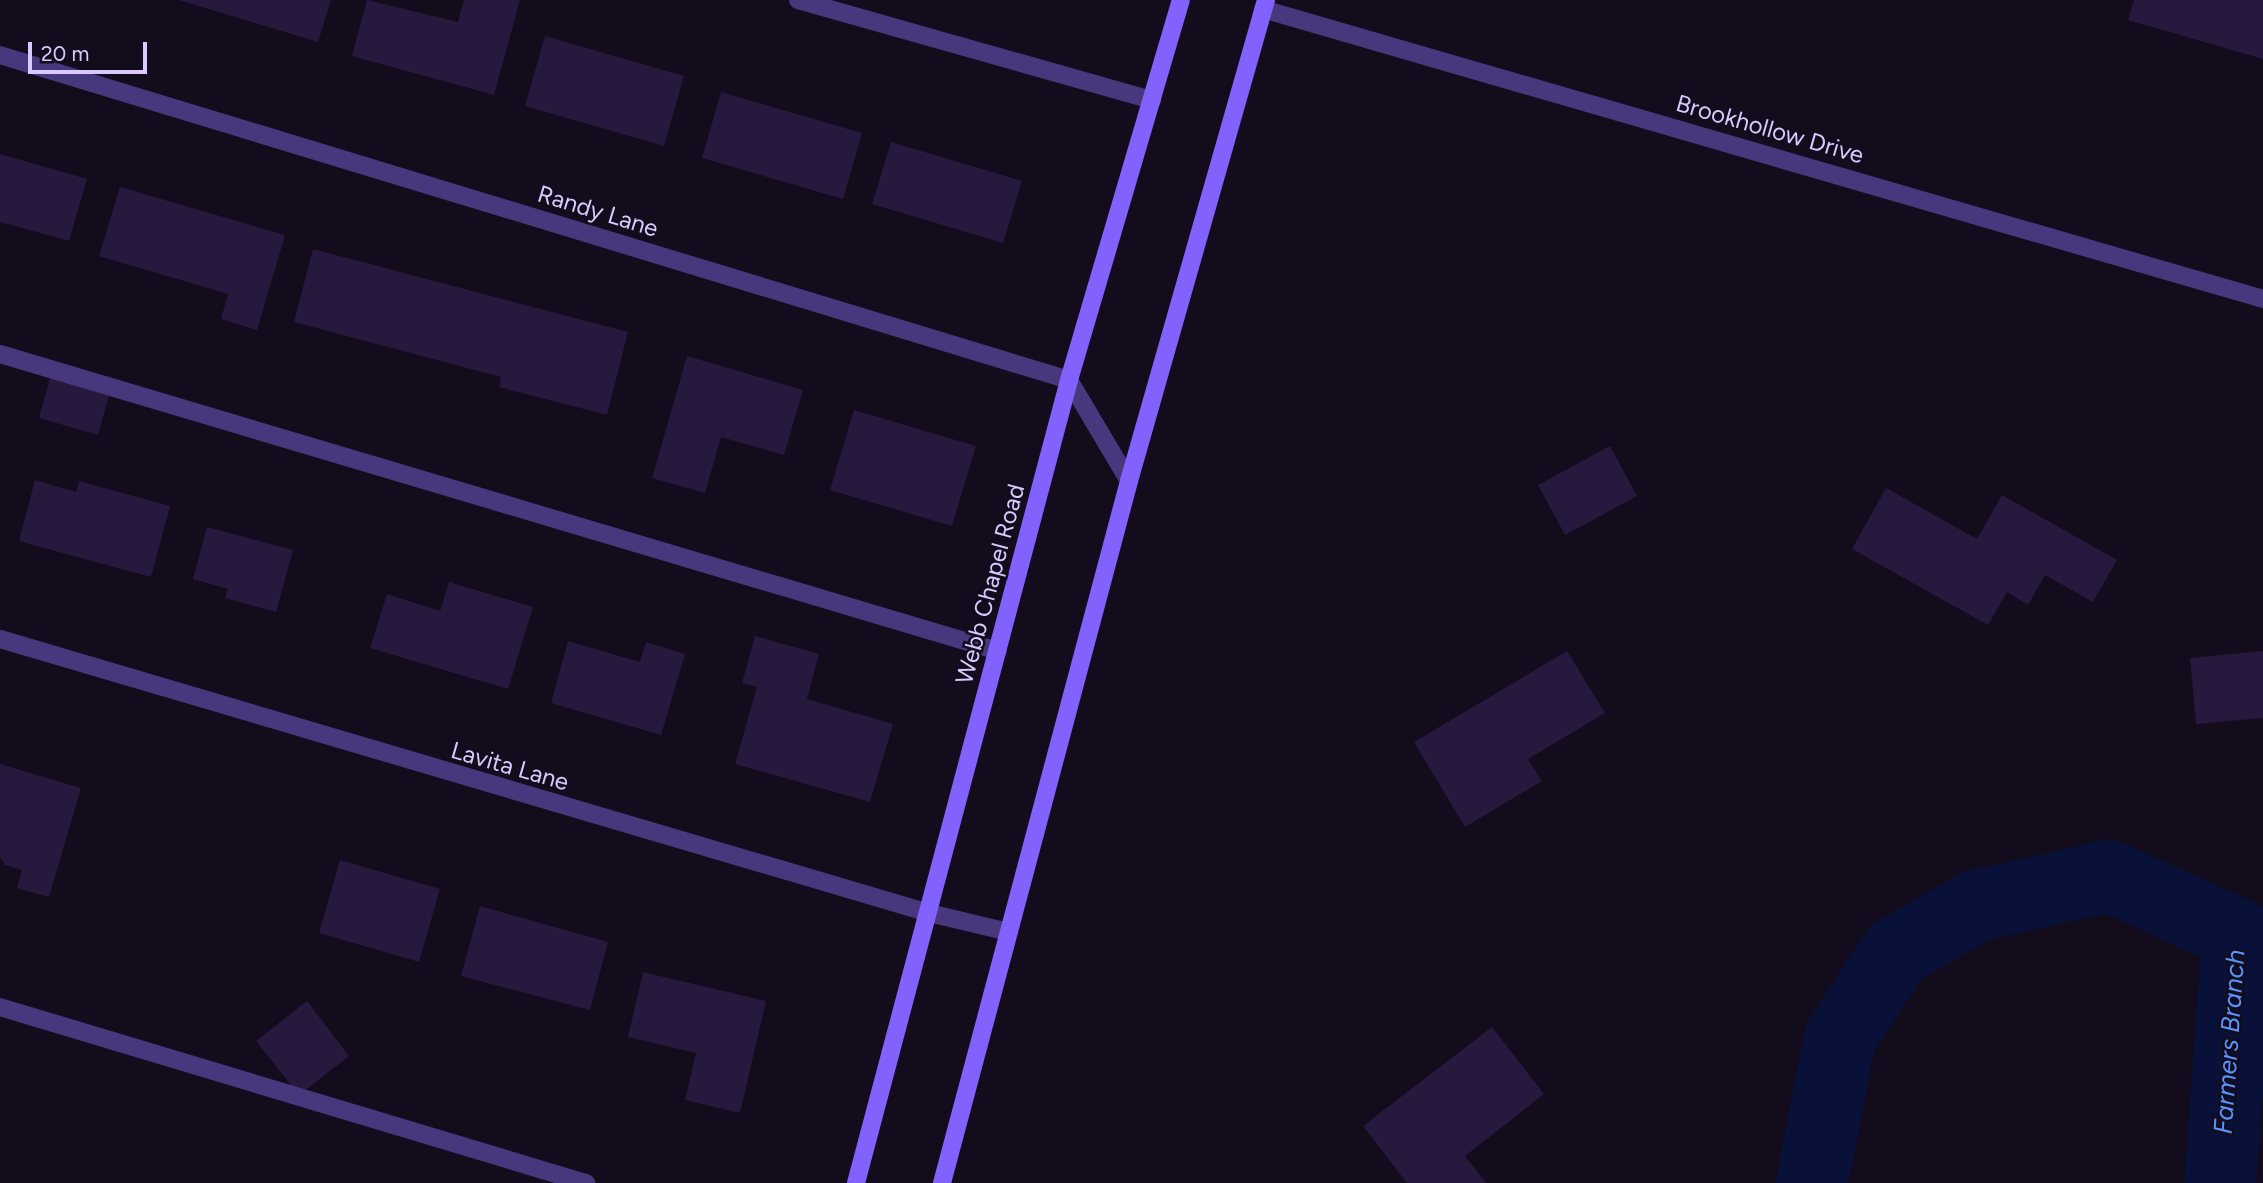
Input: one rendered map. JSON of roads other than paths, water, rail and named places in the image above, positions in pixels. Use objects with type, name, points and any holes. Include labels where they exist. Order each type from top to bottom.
[{"type":"main road","name":"Webb Chapel Road","points":[[856,1183],[1069,380],[1181,0]]},
{"type":"main road","points":[[942,1183],[1129,481],[1264,5]]},
{"type":"street","points":[[798,0],[1152,100]]},
{"type":"street","name":"Brookhollow Drive","points":[[1264,5],[2263,299]]},
{"type":"street","name":"Randy Lane","points":[[0,55],[1069,380]]},
{"type":"street","points":[[0,355],[998,651]]},
{"type":"street","points":[[1069,380],[1129,481]]},
{"type":"street","name":"Lavita Lane","points":[[0,639],[929,914],[1009,932]]},
{"type":"street","points":[[0,1007],[586,1183]]},
{"type":"waterway","name":"Farmers Branch","points":[[1812,1183],[1840,1037],[1896,952],[1976,906],[2109,876],[2238,934],[2220,1183]]}]
